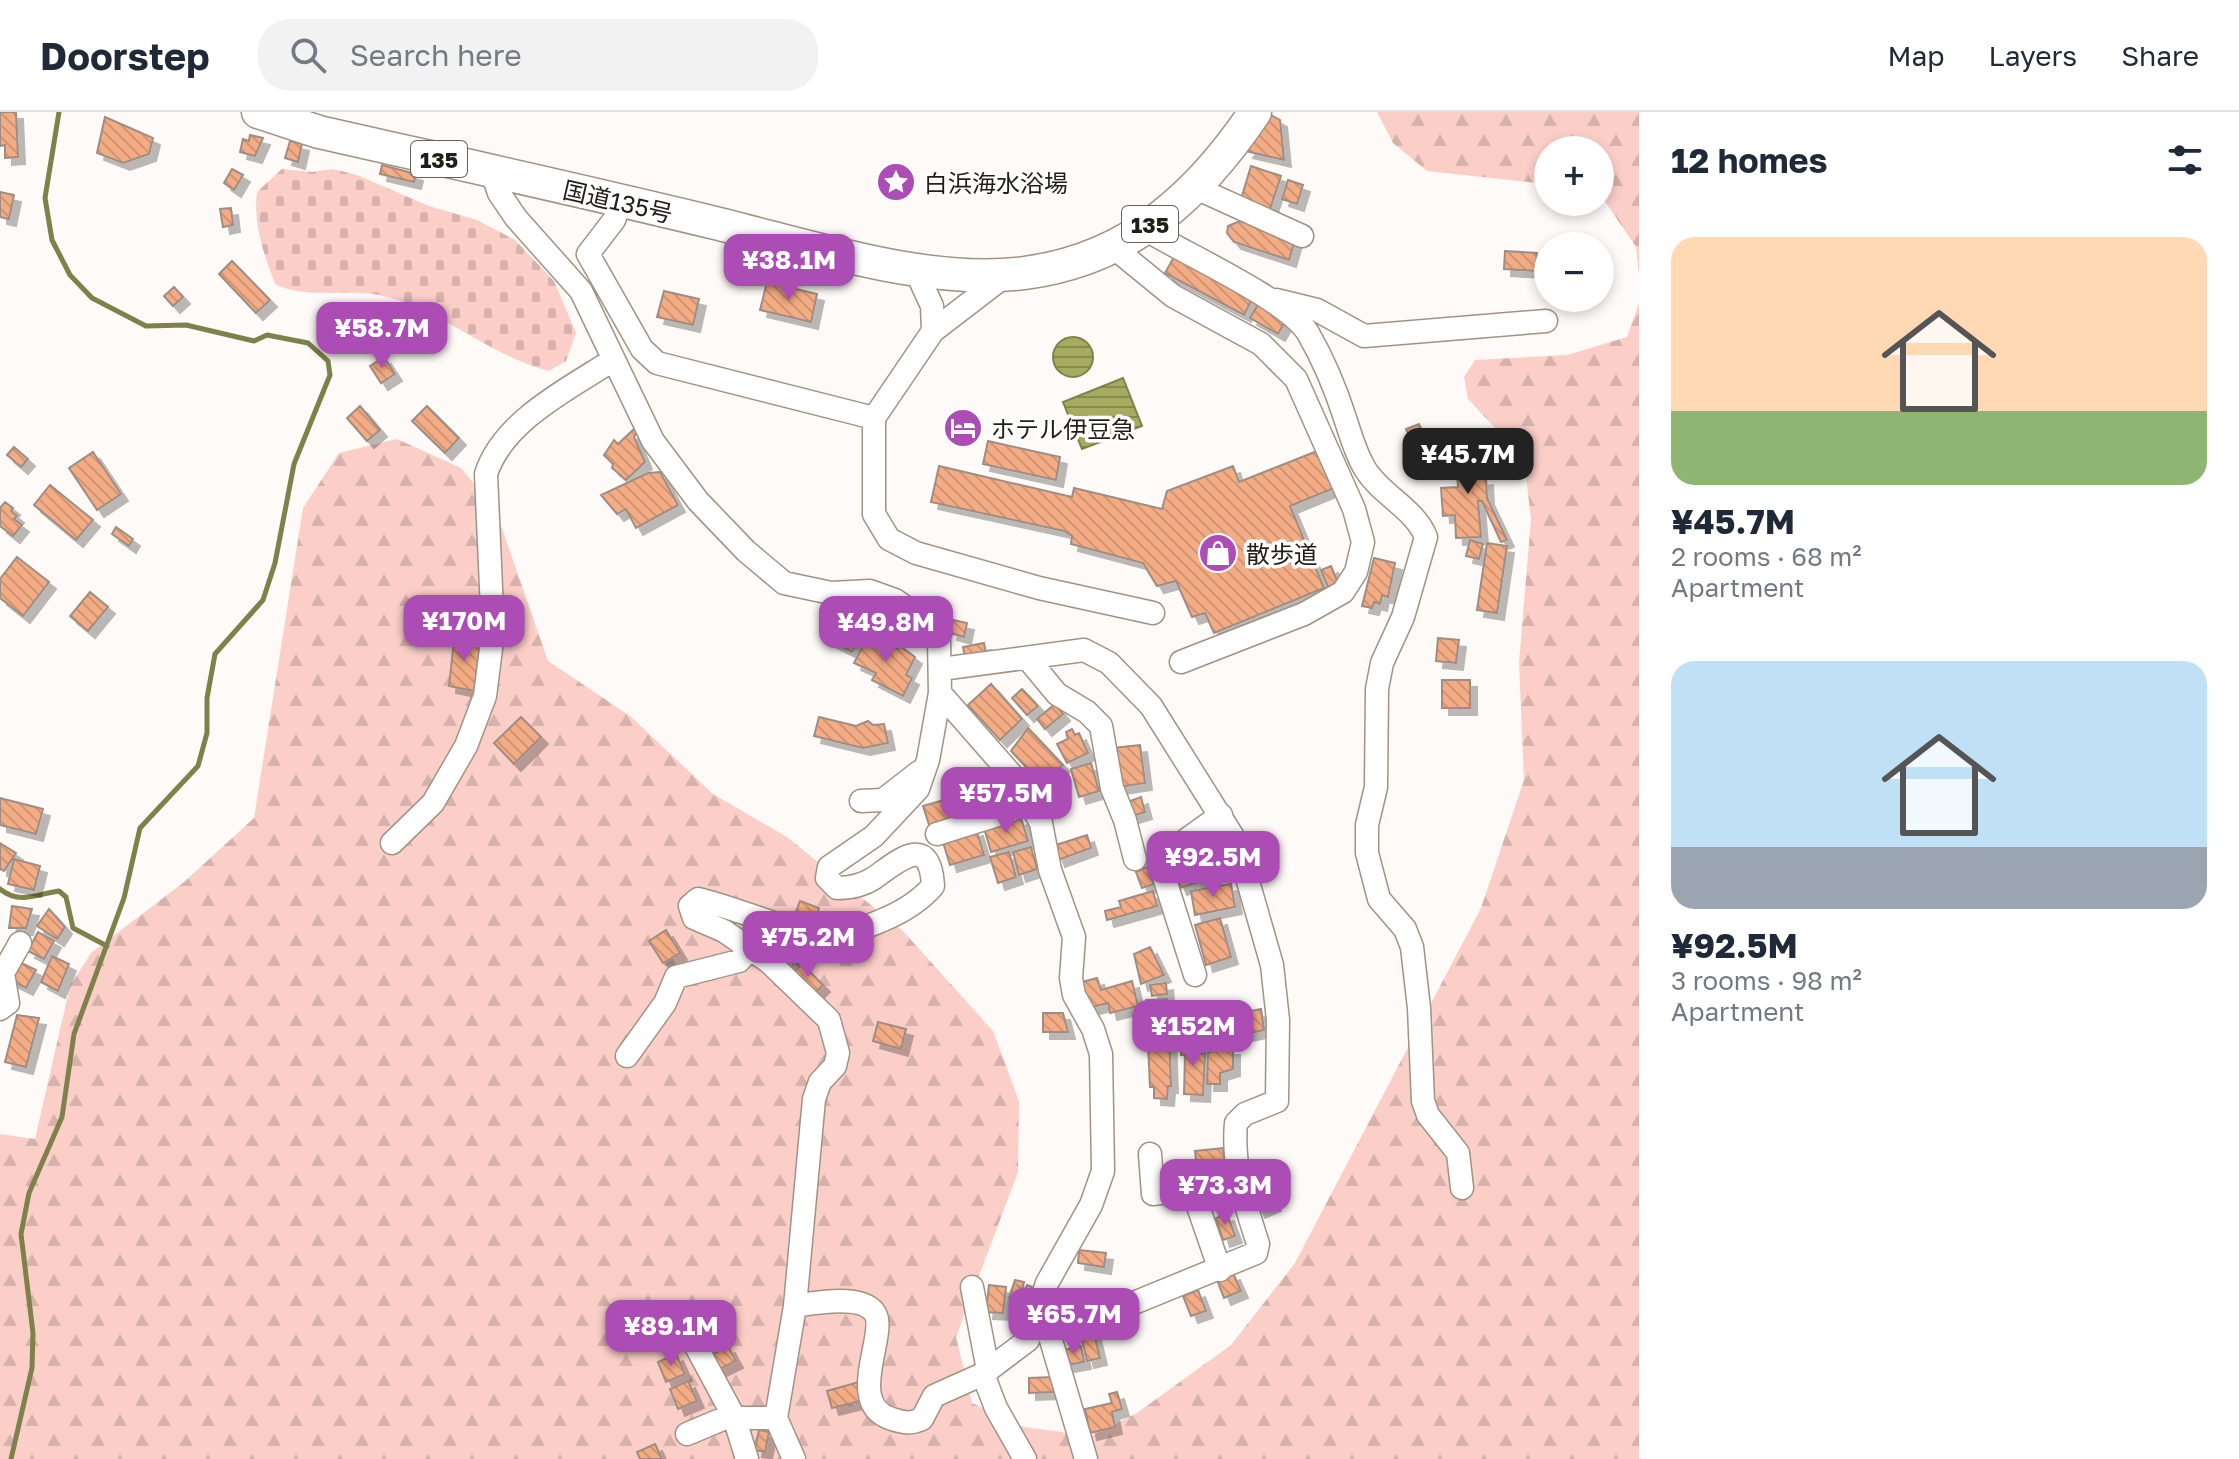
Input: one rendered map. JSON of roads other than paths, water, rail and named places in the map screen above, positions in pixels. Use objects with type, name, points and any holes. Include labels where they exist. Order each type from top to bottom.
[{"type":"highway","name":"国道135号","points":[[258,112],[319,132],[492,172],[915,269],[970,276],[1006,275],[1070,263],[1113,247],[1196,188],[1255,112]]},
{"type":"street","points":[[492,172],[499,193],[516,218],[581,291],[653,441],[675,473],[764,569],[784,583],[809,590],[870,591],[895,600],[933,627],[939,642],[940,693],[926,767],[918,789],[874,836],[829,867],[827,878],[837,888],[853,888],[873,878],[901,857],[916,856],[926,859],[933,869],[933,886],[926,894],[890,917],[860,929],[828,935],[804,931],[718,903],[693,900],[690,913],[694,918],[724,931],[769,962],[829,1020],[838,1053],[835,1066],[820,1082],[814,1099],[795,1306],[776,1418],[794,1459]]},
{"type":"street","points":[[1196,188],[1302,236]]},
{"type":"street","points":[[621,201],[614,220],[588,254],[642,349],[657,363],[874,418]]},
{"type":"street","points":[[1143,228],[1300,322],[1340,401],[1352,443],[1365,468],[1376,485],[1412,516],[1426,537],[1403,617],[1382,663],[1377,689],[1377,776],[1367,825],[1367,853],[1379,899],[1405,929],[1412,947],[1425,1109],[1458,1153],[1462,1188]]},
{"type":"street","points":[[1113,247],[1173,296],[1261,344],[1280,360],[1296,379],[1307,401],[1354,509],[1363,542],[1356,572],[1343,592],[1304,614],[1181,662]]},
{"type":"street","points":[[915,269],[927,287],[933,331]]},
{"type":"street","points":[[1006,275],[933,331],[874,418],[874,514],[889,539],[902,548],[1039,588],[1153,613]]},
{"type":"street","points":[[1264,299],[1317,310],[1364,336],[1546,321]]},
{"type":"street","points":[[392,843],[433,803],[466,746],[485,696],[493,633],[486,474],[492,454],[548,402],[613,360]]},
{"type":"street","points":[[941,669],[1084,650],[1109,663],[1151,706],[1237,843],[1272,965],[1277,1101],[1245,1114],[1236,1123],[1238,1181],[1258,1244],[1256,1253],[1107,1314]]},
{"type":"street","points":[[1028,659],[1057,694],[1087,712],[1101,726],[1112,788],[1125,820],[1135,859]]},
{"type":"street","points":[[795,1306],[833,1302],[862,1304],[873,1309],[878,1318],[870,1383],[873,1404],[880,1415],[909,1424],[922,1419],[934,1396],[986,1372],[1028,1340],[1047,1283],[1091,1205],[1103,1171],[1101,1054],[1093,1029],[1074,995],[1071,978],[1074,937],[1065,903],[1050,870],[1036,808],[940,693]]},
{"type":"street","points":[[861,801],[883,800],[926,767]]},
{"type":"street","points":[[937,834],[1010,811],[1008,771]]},
{"type":"street","points":[[1195,975],[1160,864],[1168,853],[1221,815]]},
{"type":"street","points":[[0,1009],[8,1003],[3,973],[20,943]]},
{"type":"street","points":[[627,1056],[665,1003],[676,977],[739,961],[750,949]]},
{"type":"street","points":[[1150,1154],[1153,1194],[1192,1189],[1220,1270]]},
{"type":"street","points":[[972,1287],[986,1372],[996,1408],[1025,1459]]},
{"type":"street","points":[[1041,1306],[1086,1459]]},
{"type":"street","points":[[684,1324],[734,1417],[747,1459]]},
{"type":"street","points":[[687,1434],[734,1417],[776,1418]]},
{"type":"waterway","points":[[11,1459],[32,1368],[33,1333],[21,1234],[29,1193],[62,1117],[74,1034],[124,898],[140,828],[198,766],[207,733],[207,698],[215,654],[263,600],[275,563],[294,464],[330,375],[328,361],[308,343],[267,335],[254,341],[186,325],[146,326],[92,298],[70,275],[52,240],[45,198],[59,112]]},
{"type":"waterway","points":[[0,889],[22,897],[59,891],[66,897],[73,928],[107,946]]},
{"type":"place","name":"白浜海水浴場","points":[[896,182]]},
{"type":"place","name":"ホテル伊豆急","points":[[963,428]]},
{"type":"place","name":"散歩道","points":[[1218,553]]}]
